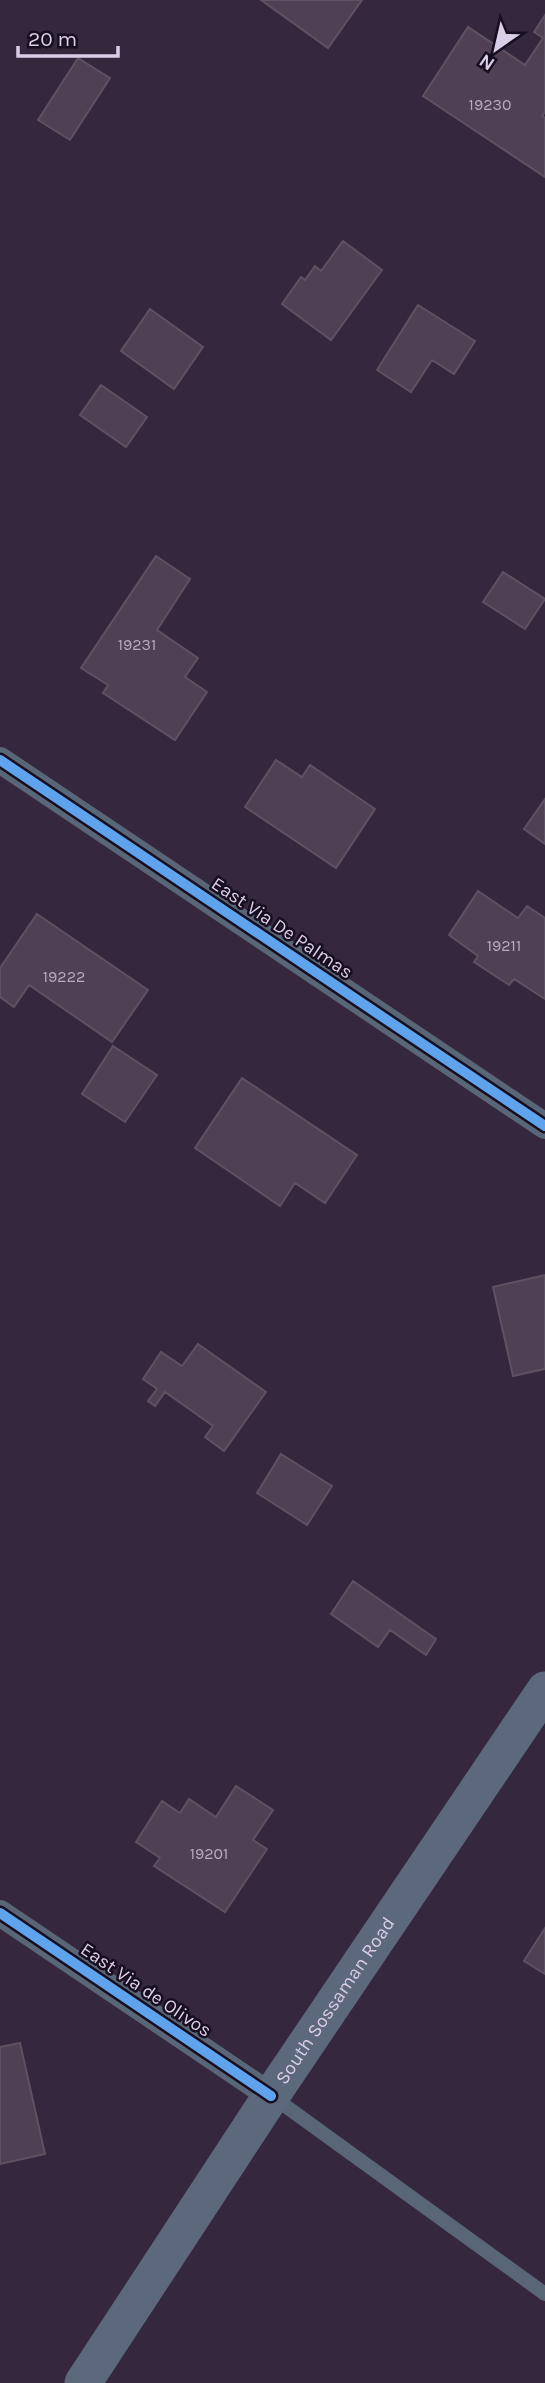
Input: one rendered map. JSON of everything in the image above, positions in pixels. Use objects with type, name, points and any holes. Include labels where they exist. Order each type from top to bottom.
[{"type":"main road","name":"South Sossaman Road","points":[[83,2383],[271,2096],[545,1690]]},
{"type":"street","name":"East Via De Palmas","points":[[0,761],[545,1126]]},
{"type":"street","name":"East Via de Olivos","points":[[0,1913],[271,2096]]},
{"type":"lane","points":[[271,2096],[545,2294]]},
{"type":"building","points":[[261,0],[362,0],[328,48]]},
{"type":"building","points":[[545,15],[545,112],[542,116],[545,118],[545,177],[423,96],[468,27],[525,65],[543,38],[534,32]]},
{"type":"building","points":[[78,58],[110,78],[70,140],[38,120]]},
{"type":"building","points":[[343,241],[382,270],[331,340],[282,304],[301,277],[305,280],[315,266],[321,271]]},
{"type":"building","points":[[418,305],[475,341],[454,374],[432,360],[411,392],[377,370]]},
{"type":"building","points":[[150,309],[203,347],[174,389],[121,351]]},
{"type":"building","points":[[101,385],[147,417],[126,447],[80,415]]},
{"type":"building","points":[[156,556],[190,579],[157,630],[198,658],[185,677],[207,692],[175,740],[103,693],[108,685],[81,668]]},
{"type":"building","points":[[503,572],[545,599],[525,629],[483,602]]},
{"type":"building","points":[[276,760],[302,777],[310,765],[375,809],[336,868],[245,807]]},
{"type":"building","points":[[545,799],[545,844],[524,829]]},
{"type":"building","points":[[478,891],[518,918],[527,906],[545,918],[545,999],[514,979],[509,985],[474,962],[478,956],[449,935]]},
{"type":"building","points":[[37,914],[148,990],[112,1042],[29,985],[14,1007],[0,997],[0,968]]},
{"type":"building","points":[[113,1046],[157,1075],[125,1122],[82,1094]]},
{"type":"building","points":[[242,1078],[357,1155],[325,1203],[295,1183],[280,1206],[195,1148]]},
{"type":"building","points":[[545,1275],[545,1369],[513,1376],[493,1287]]},
{"type":"building","points":[[198,1344],[266,1392],[224,1451],[205,1437],[213,1426],[165,1392],[155,1406],[148,1401],[157,1389],[143,1379],[161,1352],[182,1366]]},
{"type":"building","points":[[281,1454],[332,1486],[307,1525],[257,1493]]},
{"type":"building","points":[[353,1581],[436,1639],[426,1655],[390,1630],[378,1647],[331,1614]]},
{"type":"building","points":[[236,1786],[273,1810],[253,1840],[267,1849],[225,1912],[154,1866],[160,1858],[136,1842],[162,1801],[180,1813],[189,1799],[216,1817]]},
{"type":"building","points":[[545,1928],[545,1974],[524,1961]]},
{"type":"building","points":[[20,2043],[45,2154],[0,2164],[0,2047]]},
{"type":"cycle path","points":[[0,760],[545,1126]]},
{"type":"cycle path","points":[[0,1913],[271,2096]]}]
